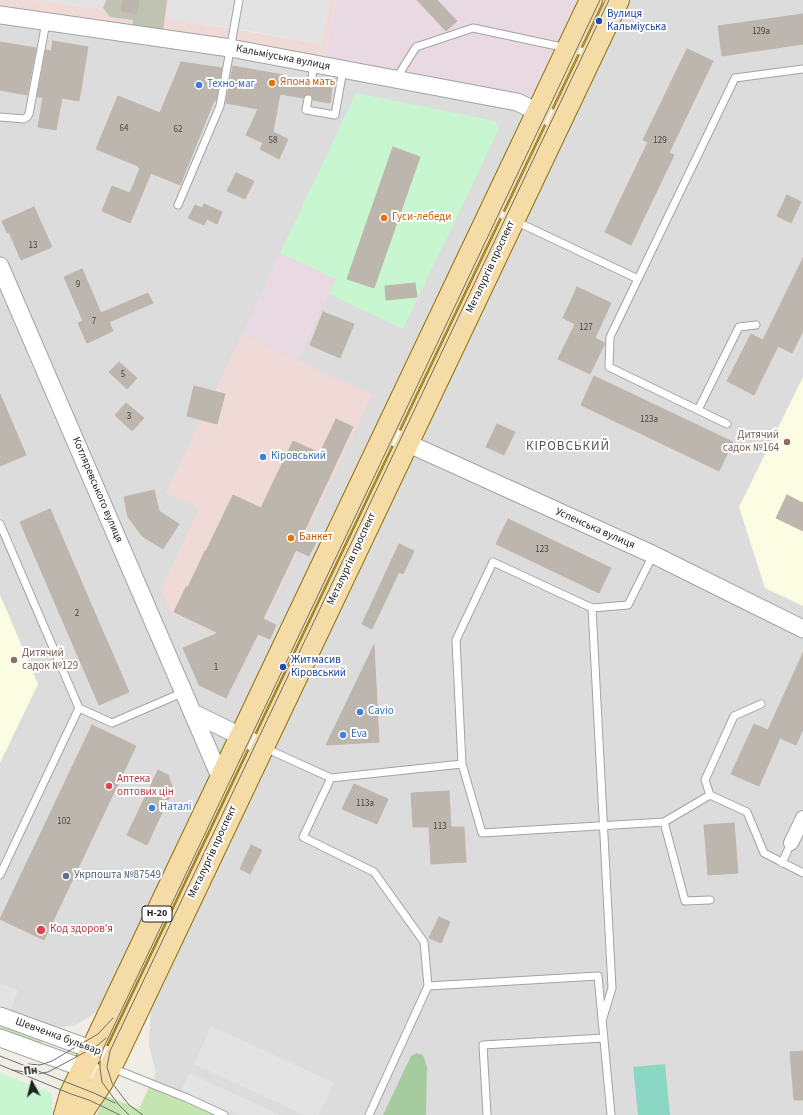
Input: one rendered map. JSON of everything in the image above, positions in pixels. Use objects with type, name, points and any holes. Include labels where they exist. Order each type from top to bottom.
[{"type":"main road","points":[[221,779],[591,0]]},
{"type":"main road","name":"Металургів проспект","points":[[80,1115],[110,1067],[618,0]]},
{"type":"main road","name":"Н-20","points":[[65,1115],[70,1097],[221,779]]},
{"type":"street","name":"Кальміуська вулиця","points":[[0,15],[230,48],[517,102],[560,122]]},
{"type":"street","name":"Котляревського вулиця","points":[[0,266],[221,779]]},
{"type":"street","name":"Успенська вулиця","points":[[385,433],[654,555],[803,629]]},
{"type":"street","points":[[194,714],[263,747]]},
{"type":"street","points":[[791,843],[803,818]]},
{"type":"street","name":"Шевченка бульвар","points":[[0,1016],[88,1059],[110,1067]]},
{"type":"street","name":"Шевченка бульвар","points":[[0,1038],[88,1059]]},
{"type":"lane","points":[[178,205],[220,106],[239,0]]},
{"type":"lane","points":[[0,117],[24,119],[28,117],[46,22]]},
{"type":"lane","points":[[396,79],[416,47],[473,28],[593,54]]},
{"type":"lane","points":[[311,84],[314,64]]},
{"type":"lane","points":[[308,99],[306,110],[335,115],[344,69]]},
{"type":"lane","points":[[727,424],[609,367],[610,337],[735,78],[803,69]]},
{"type":"lane","points":[[491,210],[638,279]]},
{"type":"lane","points":[[698,410],[739,327],[756,325]]},
{"type":"lane","points":[[0,524],[79,708],[112,724],[184,692]]},
{"type":"lane","points":[[654,555],[628,605],[592,608],[493,562],[456,640],[462,764],[482,833],[664,822],[710,795]]},
{"type":"lane","points":[[592,608],[612,988],[602,1021]]},
{"type":"lane","points":[[761,704],[734,716],[705,780],[710,795],[747,812],[764,853],[803,873]]},
{"type":"lane","points":[[0,875],[79,708]]},
{"type":"lane","points":[[263,747],[330,778],[462,764]]},
{"type":"lane","points":[[330,778],[303,837],[374,872],[424,942],[428,986],[369,1115]]},
{"type":"lane","points":[[664,822],[685,901],[710,900]]},
{"type":"lane","points":[[782,862],[791,843]]},
{"type":"lane","points":[[428,986],[598,976],[611,1115]]},
{"type":"lane","points":[[487,1115],[483,1045],[604,1038]]},
{"type":"lane","points":[[110,1067],[187,1098],[224,1115]]},
{"type":"shaded area","points":[[0,0],[35,0],[100,9],[103,0],[106,0],[103,8],[133,20],[132,27],[0,9]]},
{"type":"shaded area","points":[[35,0],[103,0],[101,9]]},
{"type":"shaded area","points":[[106,0],[167,0],[163,32],[132,27],[133,20],[110,17],[103,8]]},
{"type":"shaded area","points":[[167,0],[169,0],[167,18],[322,44],[330,0],[336,0],[325,59],[163,32]]},
{"type":"shaded area","points":[[169,0],[330,0],[322,44],[234,28],[167,19]]},
{"type":"shaded area","points":[[336,0],[580,0],[532,100],[325,59]]},
{"type":"shaded area","points":[[628,0],[803,0],[803,1115],[214,1115],[149,1087],[156,1073],[149,1046],[151,1006]]},
{"type":"shaded area","points":[[0,22],[229,54],[515,108],[526,114],[100,1010],[74,1026],[62,1027],[48,1026],[0,1009]]},
{"type":"shaded area","points":[[280,253],[336,279],[298,360],[242,334]]},
{"type":"shaded area","name":"Кіровський","points":[[242,334],[372,395],[251,650],[170,612],[161,589],[199,509],[166,493]]},
{"type":"shaded area","name":"Дитячий садок №164","points":[[803,377],[803,606],[765,588],[739,507]]},
{"type":"shaded area","name":"Дитячий садок №129","points":[[0,595],[38,684],[0,763]]},
{"type":"shaded area","points":[[0,983],[18,990],[10,1013],[0,1009]]},
{"type":"shaded area","points":[[211,1026],[334,1083],[319,1115],[304,1115],[194,1064]]},
{"type":"shaded area","points":[[189,1073],[280,1115],[237,1115],[181,1090]]},
{"type":"green space","points":[[356,93],[495,121],[499,129],[403,329],[329,294],[336,279],[280,253]]},
{"type":"green space","points":[[0,1023],[43,1039],[41,1046],[0,1031]]},
{"type":"green space","points":[[417,1053],[423,1055],[427,1067],[426,1115],[383,1115],[411,1056]]},
{"type":"green space","points":[[665,1064],[670,1115],[638,1115],[633,1067]]},
{"type":"green space","points":[[0,1073],[51,1093],[52,1115],[0,1115]]},
{"type":"green space","points":[[149,1087],[214,1115],[97,1115],[106,1096],[139,1109]]},
{"type":"building","points":[[123,0],[139,0],[137,14],[121,11]]},
{"type":"building","points":[[417,0],[437,0],[457,21],[446,31]]},
{"type":"building","points":[[803,14],[803,44],[722,56],[718,26]]},
{"type":"building","points":[[53,41],[88,47],[79,101],[62,98],[56,130],[38,127],[43,97],[37,97],[46,50],[51,51]]},
{"type":"building","points":[[0,42],[36,48],[27,95],[0,90]]},
{"type":"building","points":[[687,49],[713,61],[669,153],[674,155],[631,245],[605,232],[648,142],[643,140]]},
{"type":"building","points":[[181,62],[222,68],[216,101],[214,101],[180,185],[151,173],[130,223],[102,211],[112,186],[130,193],[140,168],[96,149],[118,96],[160,113]]},
{"type":"building","points":[[233,66],[283,75],[283,79],[306,83],[310,89],[316,85],[332,88],[330,103],[313,100],[312,95],[308,94],[303,98],[280,94],[273,132],[288,139],[279,159],[260,149],[263,143],[246,135],[258,109],[226,103]]},
{"type":"building","points":[[393,147],[420,157],[374,288],[347,279]]},
{"type":"building","points":[[236,173],[254,181],[245,199],[227,191]]},
{"type":"building","points":[[787,195],[801,202],[791,223],[777,216]]},
{"type":"building","points":[[204,204],[222,212],[217,224],[207,219],[204,225],[188,218],[195,205],[202,208]]},
{"type":"building","points":[[34,207],[52,247],[21,260],[9,232],[7,233],[2,221]]},
{"type":"building","points":[[803,258],[803,331],[792,353],[778,346],[754,395],[727,381],[751,334],[763,340]]},
{"type":"building","points":[[82,269],[101,313],[148,293],[153,303],[109,322],[113,331],[87,343],[78,323],[83,321],[64,277]]},
{"type":"building","points":[[415,283],[417,297],[386,300],[385,286]]},
{"type":"building","points":[[577,287],[611,303],[595,338],[605,343],[590,374],[558,359],[575,324],[563,318]]},
{"type":"building","points":[[323,312],[354,324],[340,358],[310,345]]},
{"type":"building","points":[[119,362],[137,378],[127,389],[109,372]]},
{"type":"building","points":[[594,376],[733,442],[719,471],[581,405]]},
{"type":"building","points":[[194,386],[225,394],[217,424],[187,416]]},
{"type":"building","points":[[0,394],[26,455],[0,466]]},
{"type":"building","points":[[126,403],[144,418],[132,431],[115,415]]},
{"type":"building","points":[[336,419],[353,427],[303,534],[317,540],[309,556],[296,550],[263,619],[276,625],[270,639],[258,634],[226,698],[199,685],[183,648],[218,633],[174,612],[186,587],[188,587],[233,495],[261,508],[293,441],[320,453]]},
{"type":"building","points":[[497,424],[515,432],[504,455],[486,447]]},
{"type":"building","points":[[154,490],[159,511],[179,524],[163,549],[142,536],[128,517],[124,497]]},
{"type":"building","points":[[787,495],[803,503],[803,531],[776,518]]},
{"type":"building","points":[[50,509],[129,692],[99,705],[20,522]]},
{"type":"building","points":[[508,519],[611,568],[599,593],[496,544]]},
{"type":"building","points":[[399,544],[414,551],[403,574],[399,572],[372,629],[362,624]]},
{"type":"building","points":[[374,645],[379,742],[326,745]]},
{"type":"building","points":[[803,653],[803,729],[796,745],[780,738],[759,786],[731,774],[754,724],[768,730]]},
{"type":"building","points":[[92,725],[136,746],[44,940],[0,919]]},
{"type":"building","points":[[158,770],[168,775],[173,789],[147,845],[127,835]]},
{"type":"building","points":[[354,784],[388,799],[377,824],[342,809]]},
{"type":"building","points":[[449,791],[451,827],[464,827],[466,862],[431,864],[429,827],[413,827],[411,793]]},
{"type":"building","points":[[734,823],[738,873],[708,875],[704,825]]},
{"type":"building","points":[[251,845],[262,850],[250,874],[240,869]]},
{"type":"building","points":[[439,917],[450,922],[441,943],[429,938]]},
{"type":"building","points":[[803,1051],[803,1100],[794,1100],[790,1052]]},
{"type":"tram line","points":[[129,1115],[118,1104],[102,1082],[100,1059],[103,1049],[600,0]]},
{"type":"tram line","points":[[143,1115],[129,1105],[112,1083],[107,1067],[110,1051],[609,0]]},
{"type":"tram line","points":[[28,1064],[40,1065],[52,1061],[98,1034],[113,1018]]},
{"type":"tram line","points":[[12,1070],[37,1074],[48,1072],[98,1045],[106,1038]]},
{"type":"tram line","points":[[0,1056],[94,1093],[115,1103]]},
{"type":"tram line","points":[[0,1065],[89,1100],[120,1115]]},
{"type":"place","name":"Вулиця Кальміуська","points":[[599,21]]},
{"type":"place","name":"Япона мать","points":[[272,83]]},
{"type":"place","name":"Техно-маг","points":[[199,85]]},
{"type":"place","name":"Гуси-лебеди","points":[[384,218]]},
{"type":"place","name":"Дитячий садок №164","points":[[787,442]]},
{"type":"place","name":"Кіровський","points":[[263,457]]},
{"type":"place","name":"Банкет","points":[[291,538]]},
{"type":"place","name":"Дитячий садок №129","points":[[14,660]]},
{"type":"place","name":"Житмасив Кіровський","points":[[283,667]]},
{"type":"place","name":"Cavio","points":[[360,712]]},
{"type":"place","name":"Eva","points":[[343,735]]},
{"type":"place","name":"Аптека оптових цін","points":[[109,786]]},
{"type":"place","name":"Наталі","points":[[152,808]]},
{"type":"place","name":"Укрпошта №87549","points":[[66,876]]},
{"type":"place","name":"Код здоров'я","points":[[41,930]]},
{"type":"district","name":"КІРОВСЬКИЙ","points":[[568,447]]}]
